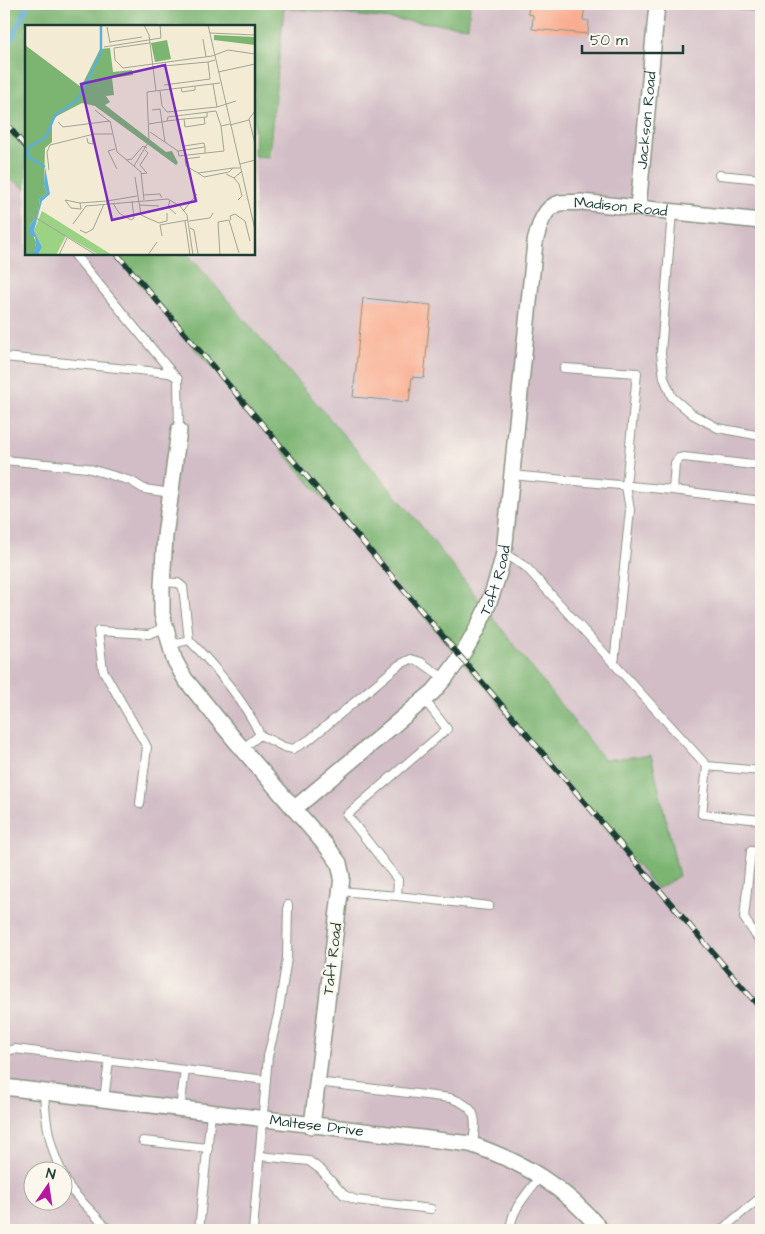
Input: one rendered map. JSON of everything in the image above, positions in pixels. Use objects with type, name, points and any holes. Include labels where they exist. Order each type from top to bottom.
[{"type":"street","name":"Jackson Road","points":[[638,208],[657,4]]},
{"type":"street","name":"Madison Road","points":[[532,273],[535,242],[539,225],[546,211],[560,203],[581,202],[761,221]]},
{"type":"street","name":"Taft Road","points":[[294,809],[445,679],[461,658],[481,625],[491,600],[504,553],[532,273]]},
{"type":"street","name":"Taft Road","points":[[179,430],[165,536],[162,582],[162,614],[174,659],[185,679],[242,749],[328,848],[339,863],[342,877],[312,1126]]},
{"type":"street","name":"Maltese Drive","points":[[4,1087],[472,1145],[499,1154],[528,1168],[576,1202],[601,1230]]},
{"type":"lane","points":[[737,4],[761,6]]},
{"type":"lane","points":[[719,175],[761,179]]},
{"type":"lane","points":[[672,212],[661,354],[664,378],[672,397],[692,414],[718,428],[761,436]]},
{"type":"lane","points":[[75,255],[178,379],[179,430]]},
{"type":"lane","points":[[4,357],[174,375]]},
{"type":"lane","points":[[564,368],[637,373],[626,486],[630,510],[614,664]]},
{"type":"lane","points":[[673,490],[675,463],[679,458],[761,466]]},
{"type":"lane","points":[[4,460],[87,468],[131,481],[144,489],[170,493]]},
{"type":"lane","points":[[511,475],[673,490],[761,501]]},
{"type":"lane","points":[[504,553],[526,568],[707,766],[761,771]]},
{"type":"lane","points":[[162,582],[178,583],[183,587],[189,640],[222,677],[254,720],[260,735],[284,747],[293,749],[309,740],[399,665],[411,658],[421,662],[445,679]]},
{"type":"lane","points":[[140,804],[147,747],[103,670],[98,631],[149,634],[166,628]]},
{"type":"lane","points":[[170,645],[189,640]]},
{"type":"lane","points":[[397,896],[398,880],[347,815],[447,729],[424,699]]},
{"type":"lane","points":[[242,749],[260,735]]},
{"type":"lane","points":[[707,766],[702,814],[761,820]]},
{"type":"lane","points":[[761,852],[751,852],[744,918],[761,943]]},
{"type":"lane","points":[[340,891],[489,906]]},
{"type":"lane","points":[[253,1230],[268,1056],[278,1015],[286,958],[288,905]]},
{"type":"lane","points":[[4,1052],[15,1049],[266,1080]]},
{"type":"lane","points":[[104,1099],[109,1061]]},
{"type":"lane","points":[[180,1109],[185,1070]]},
{"type":"lane","points":[[318,1082],[450,1098],[463,1102],[471,1109],[476,1121],[472,1145]]},
{"type":"lane","points":[[44,1091],[45,1110],[54,1157],[57,1162]]},
{"type":"lane","points":[[200,1230],[211,1113]]},
{"type":"lane","points":[[143,1141],[208,1148]]},
{"type":"lane","points":[[260,1156],[309,1161],[322,1170],[344,1195],[356,1200],[431,1208]]},
{"type":"lane","points":[[511,1230],[510,1224],[513,1215],[540,1176]]},
{"type":"lane","points":[[72,1191],[108,1230]]},
{"type":"lane","points":[[721,1230],[761,1197]]},
{"type":"shaded area","points":[[470,4],[761,4],[761,1230],[4,1230],[4,178],[16,182],[25,188],[25,255],[115,255],[657,889],[604,760],[415,518],[189,255],[255,255],[255,156],[270,157],[284,8],[468,27]]},
{"type":"green space","points":[[10,4],[470,4],[468,27],[284,8],[269,157],[255,156],[255,25],[25,25],[25,188],[16,182],[4,178],[4,12]]},
{"type":"green space","points":[[115,255],[189,255],[415,518],[604,760],[651,755],[679,876],[657,889]]},
{"type":"building","points":[[529,4],[585,6],[583,20],[589,21],[588,34],[532,29],[533,15],[528,14]]},
{"type":"building","points":[[363,298],[431,305],[424,378],[412,377],[409,402],[353,397]]},
{"type":"waterway","points":[[4,56],[28,4]]},
{"type":"railway","points":[[4,121],[25,146]]},
{"type":"railway","points":[[118,255],[761,1009]]}]
